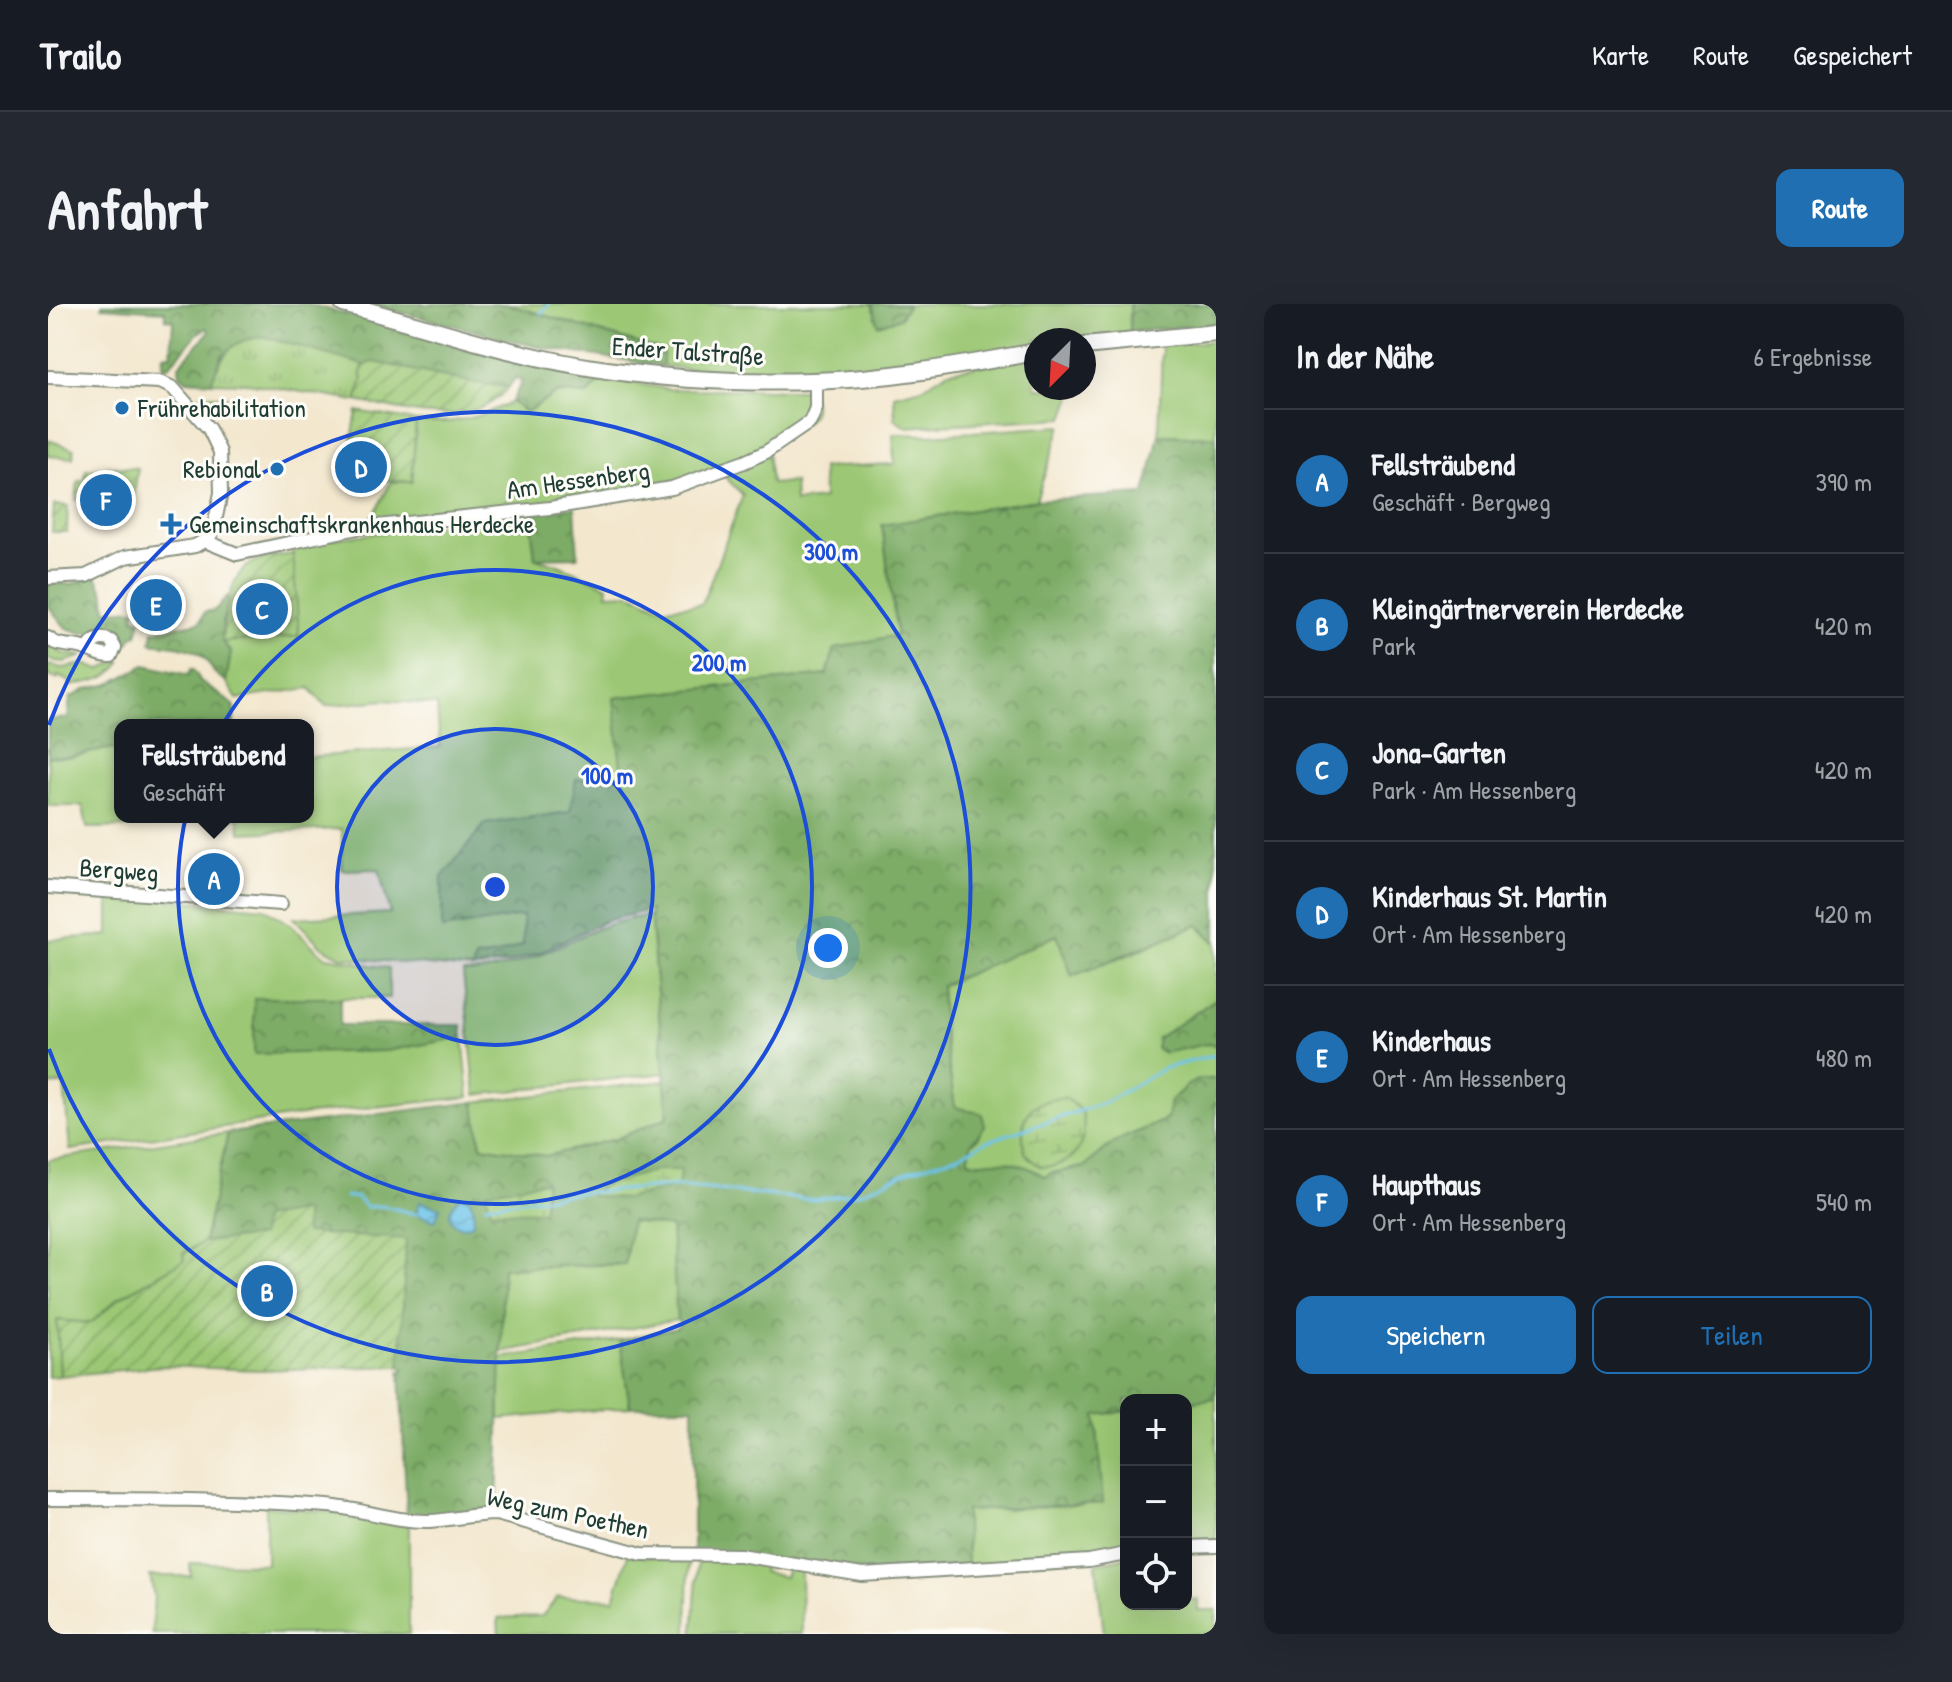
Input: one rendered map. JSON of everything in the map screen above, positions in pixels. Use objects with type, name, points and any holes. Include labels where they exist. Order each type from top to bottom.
[{"type":"main road","name":"Ender Talstraße","points":[[343,304],[535,356],[606,370],[670,377],[816,381],[948,367],[1024,354]]},
{"type":"main road","points":[[1096,345],[1216,333]]},
{"type":"street","points":[[48,377],[160,382],[173,388],[209,429],[220,452],[221,493],[213,531],[205,541],[195,546],[125,557],[86,576],[48,578]]},
{"type":"street","name":"Am Hessenberg","points":[[205,541],[237,554],[358,528],[550,508],[672,488],[755,457],[810,422],[816,408],[816,381]]},
{"type":"street","points":[[48,638],[53,643],[88,649]]},
{"type":"street","name":"Bergweg","points":[[48,887],[281,904]]},
{"type":"street","name":"Weg zum Poethen","points":[[48,1499],[238,1500],[331,1507],[431,1521],[473,1514],[496,1514],[642,1554],[740,1555],[862,1575],[1089,1561],[1120,1555]]},
{"type":"street","points":[[1192,1547],[1216,1546]]},
{"type":"green space","points":[[102,304],[308,304],[533,363],[604,378],[588,395],[557,393],[526,412],[512,402],[522,381],[515,378],[509,387],[474,383],[374,362],[364,365],[265,337],[222,355],[211,382],[187,380],[180,375],[179,365],[209,332],[207,328],[199,332],[168,367],[163,368],[163,355],[171,354],[173,320],[165,319],[165,311],[102,307]]},
{"type":"green space","points":[[369,304],[507,304],[663,351],[663,366],[538,347]]},
{"type":"green space","points":[[507,304],[872,304],[878,324],[900,318],[908,304],[1130,304],[1130,332],[1096,337],[1096,328],[1024,328],[1024,348],[816,374],[732,374],[663,366],[663,351]]},
{"type":"green space","points":[[872,304],[908,304],[900,318],[878,325]]},
{"type":"green space","points":[[1130,304],[1216,304],[1216,324],[1130,332]]},
{"type":"green space","points":[[265,337],[364,365],[356,401],[248,383],[211,382],[225,355],[236,344]]},
{"type":"green space","points":[[1216,341],[1216,437],[1159,435],[1162,345]]},
{"type":"green space","points":[[1024,357],[1024,400],[1071,400],[1064,418],[905,427],[895,419],[894,395],[922,388],[949,371]]},
{"type":"green space","points":[[374,362],[474,383],[509,387],[494,401],[457,414],[416,412],[356,401],[364,365]]},
{"type":"green space","points":[[604,378],[668,389],[810,390],[814,408],[803,425],[740,460],[639,492],[528,509],[369,524],[391,482],[412,482],[416,421],[466,419],[512,402],[526,412],[557,393],[588,395]]},
{"type":"green space","points":[[200,395],[227,396],[222,406],[211,409],[201,402]]},
{"type":"green space","points":[[357,411],[416,421],[412,482],[373,479],[376,454],[350,451]]},
{"type":"green space","points":[[1061,426],[1036,500],[882,525],[897,635],[834,649],[828,675],[615,698],[622,777],[570,812],[485,824],[523,916],[523,945],[496,955],[476,958],[472,969],[341,957],[322,947],[294,918],[390,913],[379,869],[342,870],[342,829],[240,833],[239,823],[314,823],[314,757],[440,747],[437,705],[384,700],[325,706],[310,688],[237,699],[226,681],[231,652],[222,642],[299,636],[292,544],[530,513],[535,558],[608,586],[607,594],[629,593],[663,608],[702,604],[743,495],[721,473],[768,454],[771,484],[794,482],[795,502],[823,499],[822,468],[894,464],[893,434],[929,435]]},
{"type":"green space","points":[[1159,435],[1216,437],[1216,943],[1198,925],[1072,976],[1057,935],[941,986],[943,1028],[955,1107],[982,1114],[985,1126],[971,1144],[968,1160],[1015,1163],[1045,1177],[1084,1167],[1114,1142],[1167,1119],[1170,1101],[1189,1084],[1201,1079],[1216,1079],[1216,1398],[1192,1401],[1192,1394],[1120,1394],[1120,1412],[1096,1415],[1103,1503],[966,1511],[967,1566],[862,1573],[693,1553],[693,1407],[630,1407],[620,1340],[677,1328],[680,1324],[677,1320],[671,1227],[631,1221],[625,1264],[503,1268],[497,1511],[432,1518],[407,1517],[400,1372],[404,1369],[305,1233],[305,1213],[261,1236],[204,1242],[228,1133],[474,1102],[481,1146],[546,1156],[616,1139],[668,1117],[650,910],[605,921],[539,953],[509,963],[472,969],[476,958],[496,955],[523,945],[523,916],[442,929],[442,877],[485,824],[570,812],[576,779],[622,777],[614,698],[827,675],[834,649],[897,635],[882,525],[1036,500],[1145,494]]},
{"type":"green space","points":[[48,440],[74,449],[73,458],[48,456]]},
{"type":"green space","points":[[138,468],[134,496],[111,495],[105,502],[94,502],[93,494],[89,494],[88,501],[76,500],[78,481],[85,481],[86,470]]},
{"type":"green space","points":[[54,505],[68,506],[67,532],[52,532]]},
{"type":"green space","points":[[575,507],[578,557],[535,558],[530,513]]},
{"type":"green space","points":[[293,554],[299,636],[222,642],[228,600],[242,571],[260,560]]},
{"type":"green space","points":[[96,576],[105,595],[106,610],[135,610],[134,618],[141,620],[137,635],[129,643],[107,631],[81,633],[66,628],[48,606],[48,583],[71,584]]},
{"type":"green space","points":[[228,596],[222,641],[231,652],[226,681],[198,653],[151,643],[153,631],[200,622],[205,612],[215,610]]},
{"type":"green space","points":[[48,646],[65,654],[83,656],[64,662],[48,660]]},
{"type":"green space","points":[[120,660],[111,673],[86,683],[71,686],[70,682],[58,676],[57,679],[48,676],[48,665],[63,668],[84,664],[100,670]]},
{"type":"green space","points":[[145,665],[189,675],[191,669],[201,682],[234,705],[234,719],[114,719],[114,748],[68,757],[48,756],[48,720],[68,718],[70,698],[87,689],[110,684]]},
{"type":"green space","points":[[114,748],[114,823],[130,823],[130,827],[87,828],[83,806],[48,806],[48,756],[68,757]]},
{"type":"green space","points":[[109,894],[264,908],[291,925],[327,957],[389,968],[389,998],[254,998],[254,1053],[386,1051],[463,1037],[469,1097],[309,1114],[70,1150],[64,1084],[48,1085],[48,940],[109,935]]},
{"type":"green space","points":[[650,915],[664,1073],[476,1095],[463,973],[482,972],[518,963],[608,925]]},
{"type":"green space","points":[[1198,924],[1216,943],[1216,999],[1158,1038],[1216,1045],[1216,1079],[1201,1079],[1189,1084],[1170,1101],[1167,1119],[1114,1142],[1084,1167],[1045,1177],[1015,1164],[968,1160],[971,1144],[979,1137],[982,1114],[955,1108],[943,1028],[941,985],[1057,935],[1072,976]]},
{"type":"green space","points":[[254,998],[340,998],[340,1025],[462,1025],[463,1037],[386,1051],[254,1054]]},
{"type":"green space","points":[[1216,999],[1216,1045],[1206,1044],[1164,1053],[1156,1049],[1158,1038]]},
{"type":"green space","points":[[665,1081],[668,1117],[616,1139],[546,1156],[481,1146],[474,1102]]},
{"type":"green space","points":[[1065,1098],[1082,1111],[1084,1128],[1081,1143],[1067,1161],[1040,1166],[1025,1153],[1024,1121],[1033,1107]]},
{"type":"green space","points":[[228,1133],[204,1242],[183,1253],[184,1260],[117,1299],[91,1323],[58,1320],[60,1376],[48,1377],[48,1160]]},
{"type":"green space","points":[[658,1170],[681,1170],[678,1186],[626,1199],[593,1196],[591,1193],[609,1183]]},
{"type":"green space","points":[[546,1181],[543,1212],[491,1211],[486,1192]]},
{"type":"green space","points":[[305,1212],[305,1233],[406,1239],[400,1366],[258,1370],[163,1366],[60,1376],[57,1320],[91,1323],[118,1299],[184,1260],[183,1254],[204,1242],[261,1236],[263,1218]]},
{"type":"green space","points":[[630,1221],[671,1226],[677,1320],[500,1352],[503,1268],[625,1264]]},
{"type":"green space","points":[[620,1340],[630,1407],[500,1419],[500,1358]]},
{"type":"green space","points":[[1216,1398],[1216,1540],[1192,1541],[1192,1401]]},
{"type":"green space","points":[[1120,1412],[1120,1550],[1076,1559],[967,1566],[965,1511],[1102,1503],[1096,1415]]},
{"type":"green space","points":[[266,1506],[332,1512],[409,1525],[409,1634],[152,1634],[154,1596],[150,1576],[191,1576],[190,1563],[266,1564]]},
{"type":"green space","points":[[628,1555],[689,1560],[687,1634],[499,1634],[498,1618],[542,1616],[558,1597],[614,1599]]},
{"type":"green space","points":[[1120,1558],[1120,1610],[1192,1610],[1192,1600],[1198,1599],[1198,1610],[1216,1610],[1216,1634],[1104,1634],[1096,1564]]},
{"type":"green space","points":[[698,1559],[764,1563],[763,1572],[785,1577],[788,1568],[801,1572],[802,1634],[693,1634]]},
{"type":"water","points":[[460,1197],[469,1198],[474,1209],[473,1224],[464,1227],[453,1222],[450,1215],[452,1206]]},
{"type":"water","points":[[420,1202],[440,1208],[435,1221],[416,1214]]},
{"type":"waterway","points":[[541,313],[549,304]]},
{"type":"waterway","points":[[486,1205],[578,1193],[678,1186],[814,1200],[859,1193],[912,1170],[958,1156],[985,1142],[1104,1103],[1165,1068],[1216,1055]]},
{"type":"waterway","points":[[345,1197],[356,1197],[366,1207],[383,1206],[416,1214]]},
{"type":"place","name":"Frührehabilitation","points":[[122,408]]},
{"type":"place","name":"Kinderhaus St. Martin","points":[[361,467]]},
{"type":"place","name":"Rebional","points":[[277,469]]},
{"type":"place","name":"Haupthaus","points":[[106,500]]},
{"type":"place","name":"Gemeinschaftskrankenhaus Herdecke","points":[[171,524]]},
{"type":"place","name":"Kinderhaus","points":[[156,605]]},
{"type":"place","name":"Jona-Garten","points":[[262,609]]},
{"type":"place","name":"Fellsträubend","points":[[214,879]]},
{"type":"place","name":"Kleingärtnerverein Herdecke","points":[[267,1291]]}]
